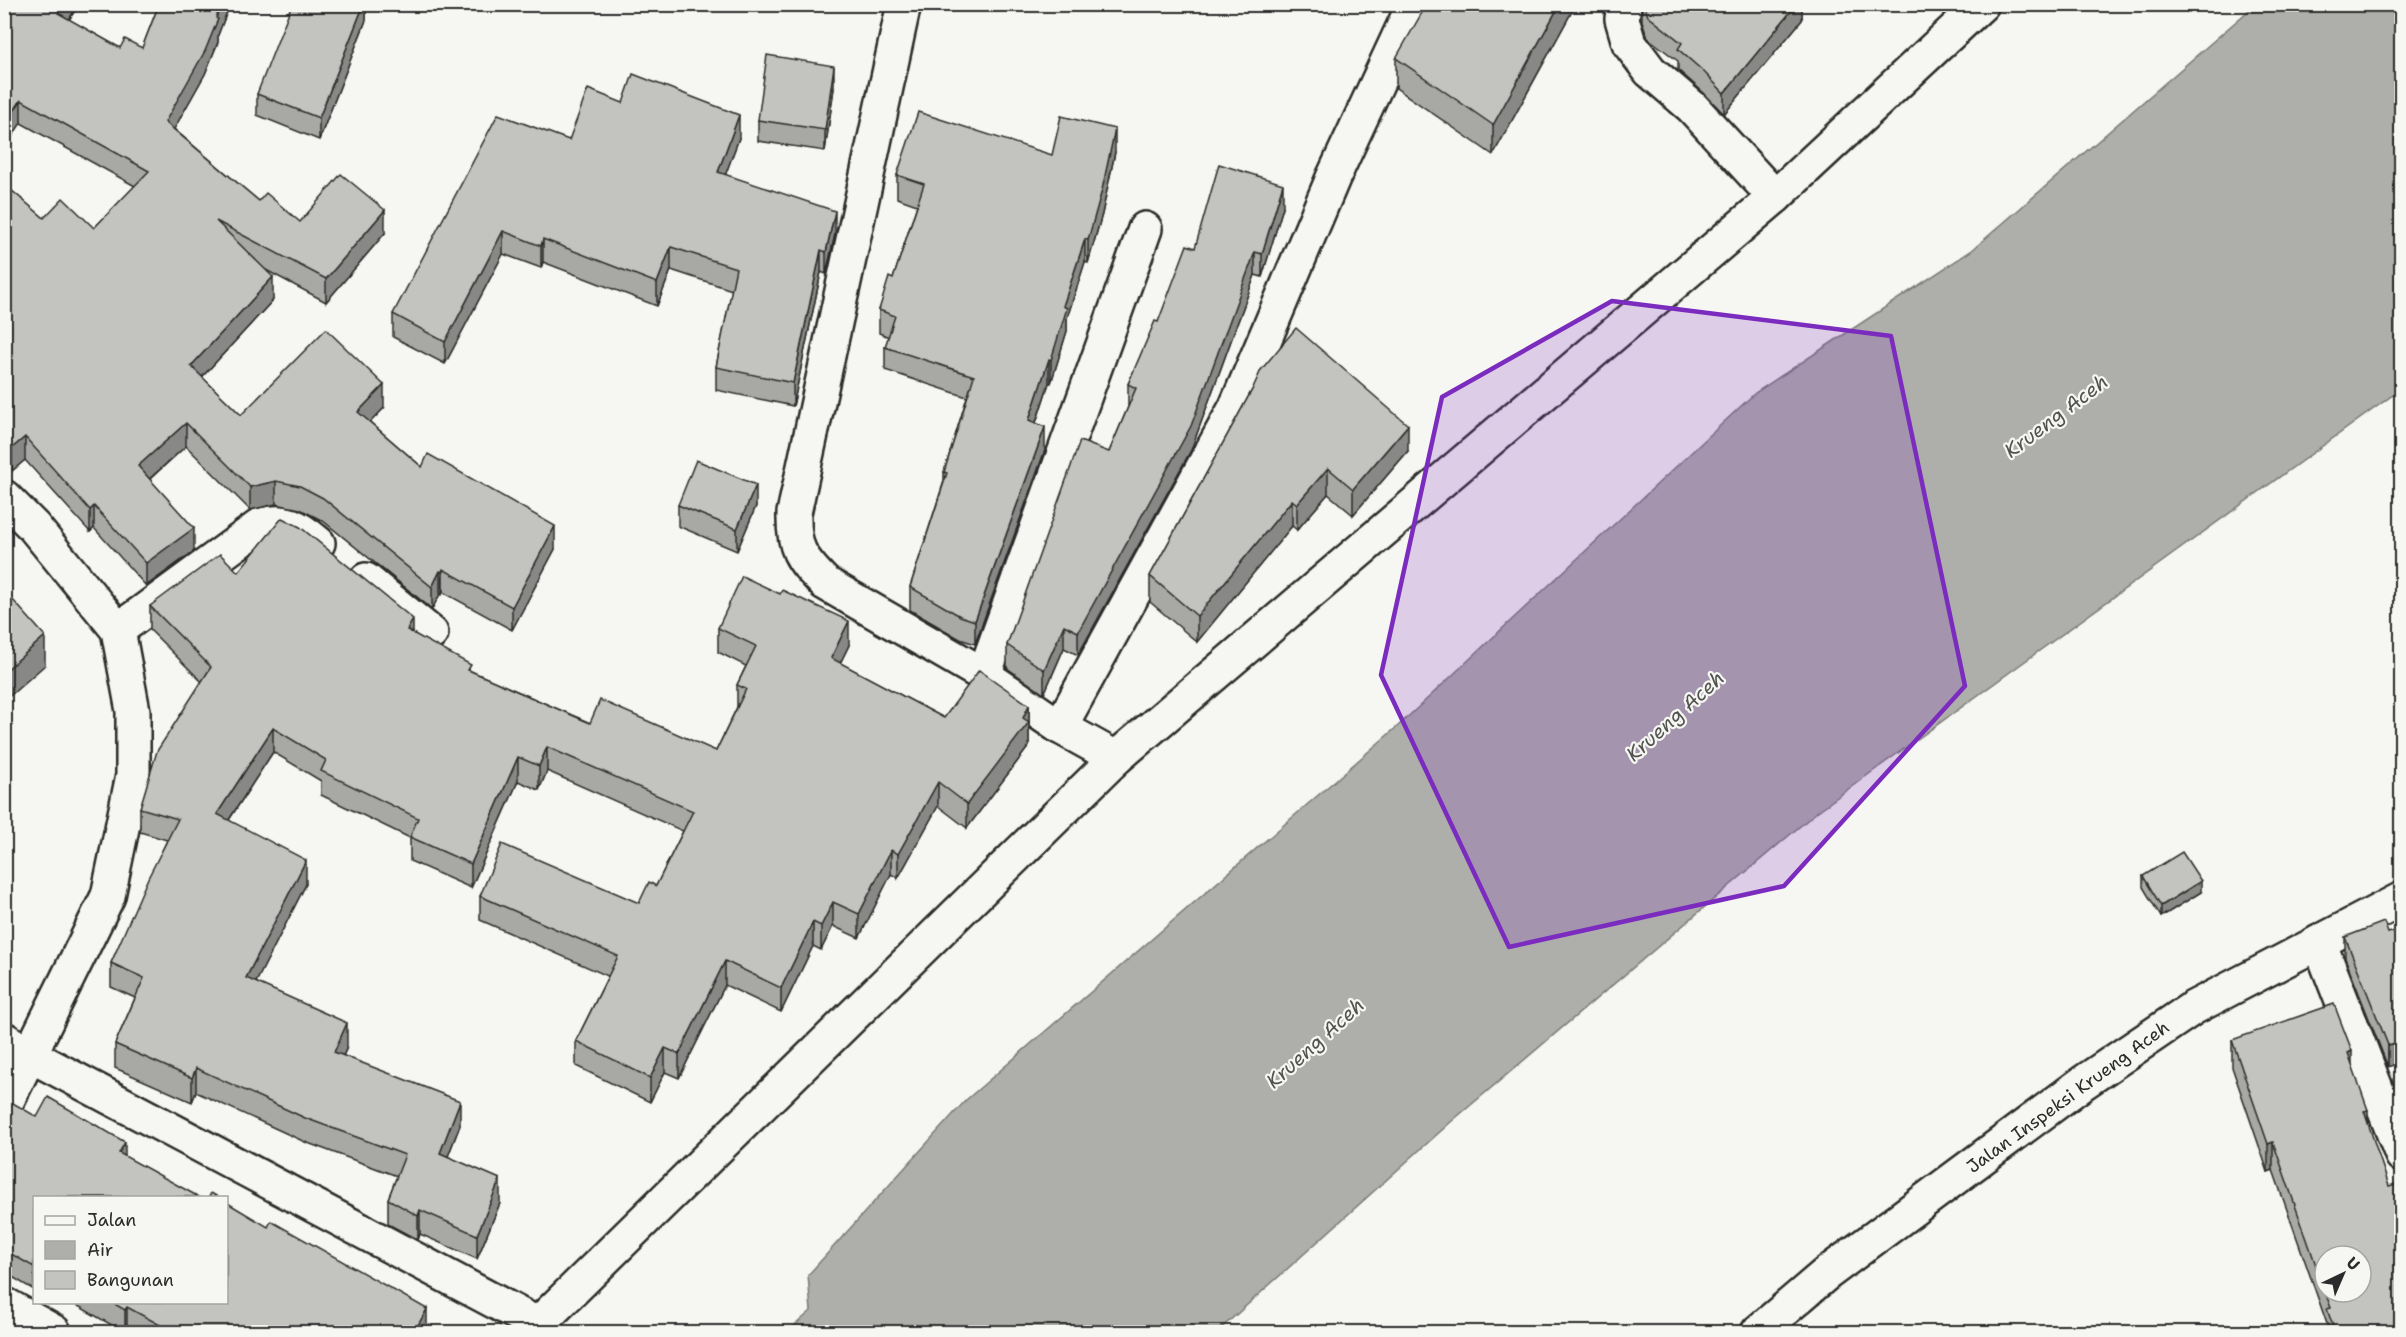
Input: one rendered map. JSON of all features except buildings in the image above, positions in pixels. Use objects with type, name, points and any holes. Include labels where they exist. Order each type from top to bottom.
[{"type":"street","points":[[904,4],[794,513],[793,537],[805,564],[825,582],[984,675],[1060,727],[1116,758]]},
{"type":"street","points":[[1060,727],[1236,407],[1333,178],[1414,4]]},
{"type":"street","points":[[1624,4],[1622,19],[1629,43],[1650,71],[1692,108],[1775,196]]},
{"type":"street","points":[[17,1047],[535,1329],[1116,758],[1775,196],[1982,4]]},
{"type":"street","points":[[984,675],[1145,229]]},
{"type":"street","points":[[4,497],[34,527],[118,630],[134,711],[133,775],[108,896],[17,1047],[4,1107]]},
{"type":"street","points":[[118,630],[261,525],[276,521],[295,526],[311,536],[431,633]]},
{"type":"street","name":"Jalan Inspeksi Krueng Aceh","points":[[1758,1332],[1826,1274],[2084,1082],[2193,1008],[2402,899]]},
{"type":"street","points":[[2319,942],[2402,1155]]},
{"type":"street","points":[[4,1304],[54,1332]]},
{"type":"highlighted area","points":[[1612,301],[1891,336],[1965,686],[1784,886],[1509,947],[1381,675],[1442,397]]},
{"type":"water","name":"Krueng Aceh","points":[[2255,5],[2401,5],[2401,389],[1818,811],[1452,1121],[1217,1332],[787,1332],[811,1311],[808,1275],[966,1100],[1398,726],[1755,393],[1971,251]]}]
